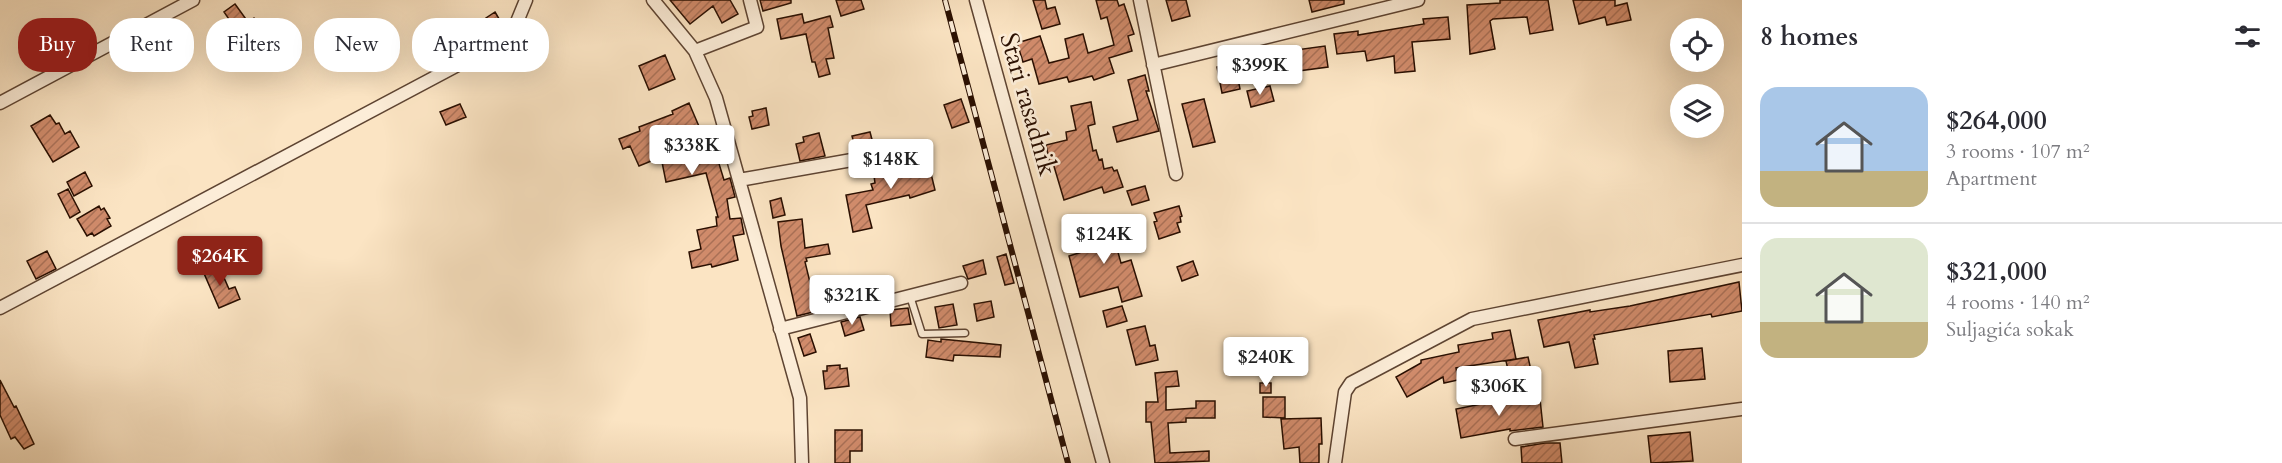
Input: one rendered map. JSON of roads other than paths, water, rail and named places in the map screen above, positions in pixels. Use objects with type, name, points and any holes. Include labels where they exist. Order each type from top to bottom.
[{"type":"street","points":[[0,103],[193,0]]},
{"type":"street","points":[[0,308],[503,41],[512,34],[526,0]]},
{"type":"street","points":[[653,0],[695,51],[716,98],[800,398],[802,463]]},
{"type":"street","points":[[695,51],[757,27],[750,0]]},
{"type":"street","name":"Stari rasadnik","points":[[976,0],[1103,463]]},
{"type":"street","points":[[1140,0],[1176,174]]},
{"type":"street","points":[[1153,65],[1418,0]]},
{"type":"street","points":[[739,180],[897,152]]},
{"type":"street","points":[[1335,463],[1345,392],[1351,383],[1472,319],[1742,265]]},
{"type":"street","points":[[780,329],[961,283]]},
{"type":"street","points":[[1515,439],[1742,409]]},
{"type":"lane","points":[[910,296],[922,334],[965,333]]},
{"type":"railway","points":[[945,0],[1068,463]]}]
